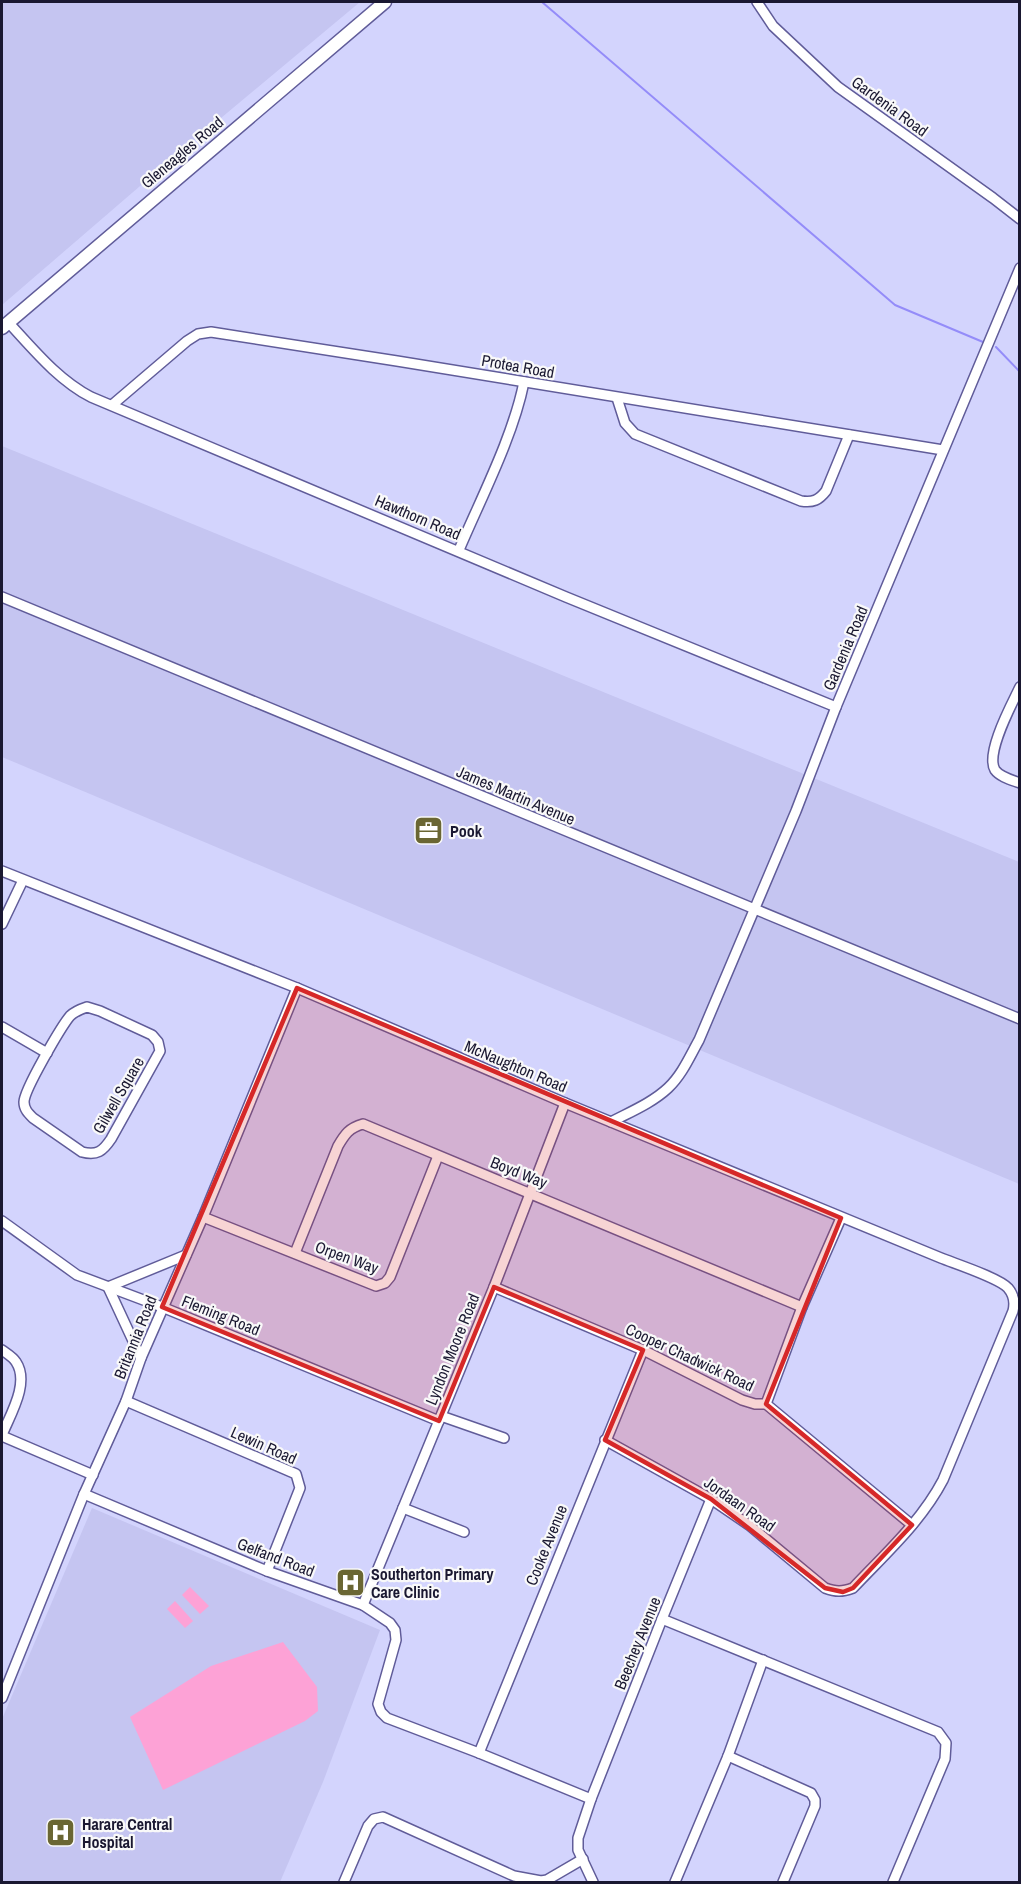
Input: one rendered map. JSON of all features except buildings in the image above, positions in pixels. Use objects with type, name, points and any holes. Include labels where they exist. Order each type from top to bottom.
[{"type":"street","name":"Gleneagles Road","points":[[5,325],[385,2]]},
{"type":"street","name":"Gardenia Road","points":[[757,2],[772,26],[838,87],[1020,219]]},
{"type":"street","name":"Gardenia Road","points":[[611,1122],[645,1105],[668,1088],[680,1074],[699,1040],[796,811],[836,707],[943,450],[1016,288],[1020,268]]},
{"type":"street","name":"Hawthorn Road","points":[[5,325],[70,384],[91,397],[566,597],[836,707]]},
{"type":"street","name":"Protea Road","points":[[112,405],[187,341],[198,334],[211,333],[244,336],[943,450]]},
{"type":"street","points":[[459,550],[510,429],[524,382]]},
{"type":"street","points":[[617,398],[624,423],[635,434],[801,501],[815,501],[826,491],[849,435]]},
{"type":"street","name":"James Martin Avenue","points":[[2,597],[1020,1019]]},
{"type":"street","points":[[1020,687],[995,745],[993,762],[998,773],[1020,783]]},
{"type":"street","name":"McNaughton Road","points":[[2,871],[297,988],[565,1103],[1004,1284],[1013,1295],[1015,1304],[1013,1311],[943,1480],[912,1525]]},
{"type":"street","points":[[2,924],[23,880]]},
{"type":"street","name":"Britannia Road","points":[[2,1698],[84,1494],[126,1401],[162,1307],[203,1217],[297,988]]},
{"type":"street","name":"Gilwell Square","points":[[87,1007],[152,1035],[158,1042],[160,1051],[111,1139],[103,1150],[92,1155],[82,1152],[26,1111],[24,1103],[26,1094],[47,1053],[71,1015],[87,1007]]},
{"type":"street","points":[[2,1027],[47,1053]]},
{"type":"street","name":"Lyndon Moore Road","points":[[363,1605],[494,1287],[565,1103]]},
{"type":"street","name":"Boyd Way","points":[[295,1253],[338,1146],[353,1126],[363,1124],[802,1307]]},
{"type":"street","name":"Orpen Way","points":[[203,1217],[376,1286],[385,1283],[390,1277],[438,1156]]},
{"type":"street","points":[[766,1404],[802,1307],[841,1218]]},
{"type":"street","name":"Fleming Road","points":[[2,1221],[77,1275],[440,1418],[504,1438]]},
{"type":"street","points":[[141,1358],[108,1287],[186,1255]]},
{"type":"street","name":"Cooper Chadwick Road","points":[[494,1287],[642,1350],[742,1400],[755,1404],[766,1404],[912,1525]]},
{"type":"street","points":[[2,1350],[16,1361],[21,1372],[22,1384],[2,1436],[93,1475]]},
{"type":"street","name":"Cooke Avenue","points":[[479,1752],[642,1350]]},
{"type":"street","name":"Lewin Road","points":[[126,1401],[296,1474],[300,1488],[267,1571]]},
{"type":"street","name":"Jordaan Road","points":[[605,1440],[711,1499],[749,1525],[825,1588],[834,1592],[843,1592],[853,1588],[912,1525]]},
{"type":"street","name":"Gelfand Road","points":[[84,1494],[267,1571],[363,1605],[390,1623],[395,1630],[396,1640],[378,1704],[381,1712],[387,1718],[479,1752],[591,1799]]},
{"type":"street","name":"Beechey Avenue","points":[[582,1859],[577,1844],[591,1799],[711,1499]]},
{"type":"street","points":[[403,1508],[464,1532]]},
{"type":"street","points":[[662,1618],[938,1732],[946,1743],[945,1759],[893,1882]]},
{"type":"street","points":[[675,1882],[728,1756],[763,1660]]},
{"type":"street","points":[[728,1756],[811,1793],[815,1800],[815,1806],[783,1882]]},
{"type":"street","points":[[344,1882],[368,1826],[374,1819],[383,1817],[513,1879],[541,1881],[582,1859],[593,1882]]},
{"type":"highlighted area","points":[[297,988],[841,1218],[766,1404],[912,1525],[853,1588],[843,1592],[825,1588],[711,1499],[605,1440],[643,1350],[494,1287],[439,1421],[162,1307]]},
{"type":"shaded area","points":[[2,2],[360,2],[2,305]]},
{"type":"shaded area","points":[[2,446],[1019,862],[1019,1184],[2,757]]},
{"type":"shaded area","points":[[92,1508],[380,1630],[323,1782],[280,1882],[2,1882],[2,1719]]},
{"type":"shaded area","points":[[190,1587],[209,1606],[200,1614],[182,1595]]},
{"type":"shaded area","points":[[175,1601],[193,1621],[185,1628],[167,1609]]},
{"type":"shaded area","points":[[283,1642],[317,1687],[318,1711],[305,1721],[163,1790],[130,1717],[211,1666]]},
{"type":"waterway","points":[[542,2],[895,305],[983,342]]},
{"type":"waterway","points":[[996,347],[1020,372]]},
{"type":"place","name":"Pook","points":[[429,831]]},
{"type":"place","name":"Southerton Primary Care Clinic","points":[[350,1583]]},
{"type":"place","name":"Harare Central Hospital","points":[[61,1833]]}]
